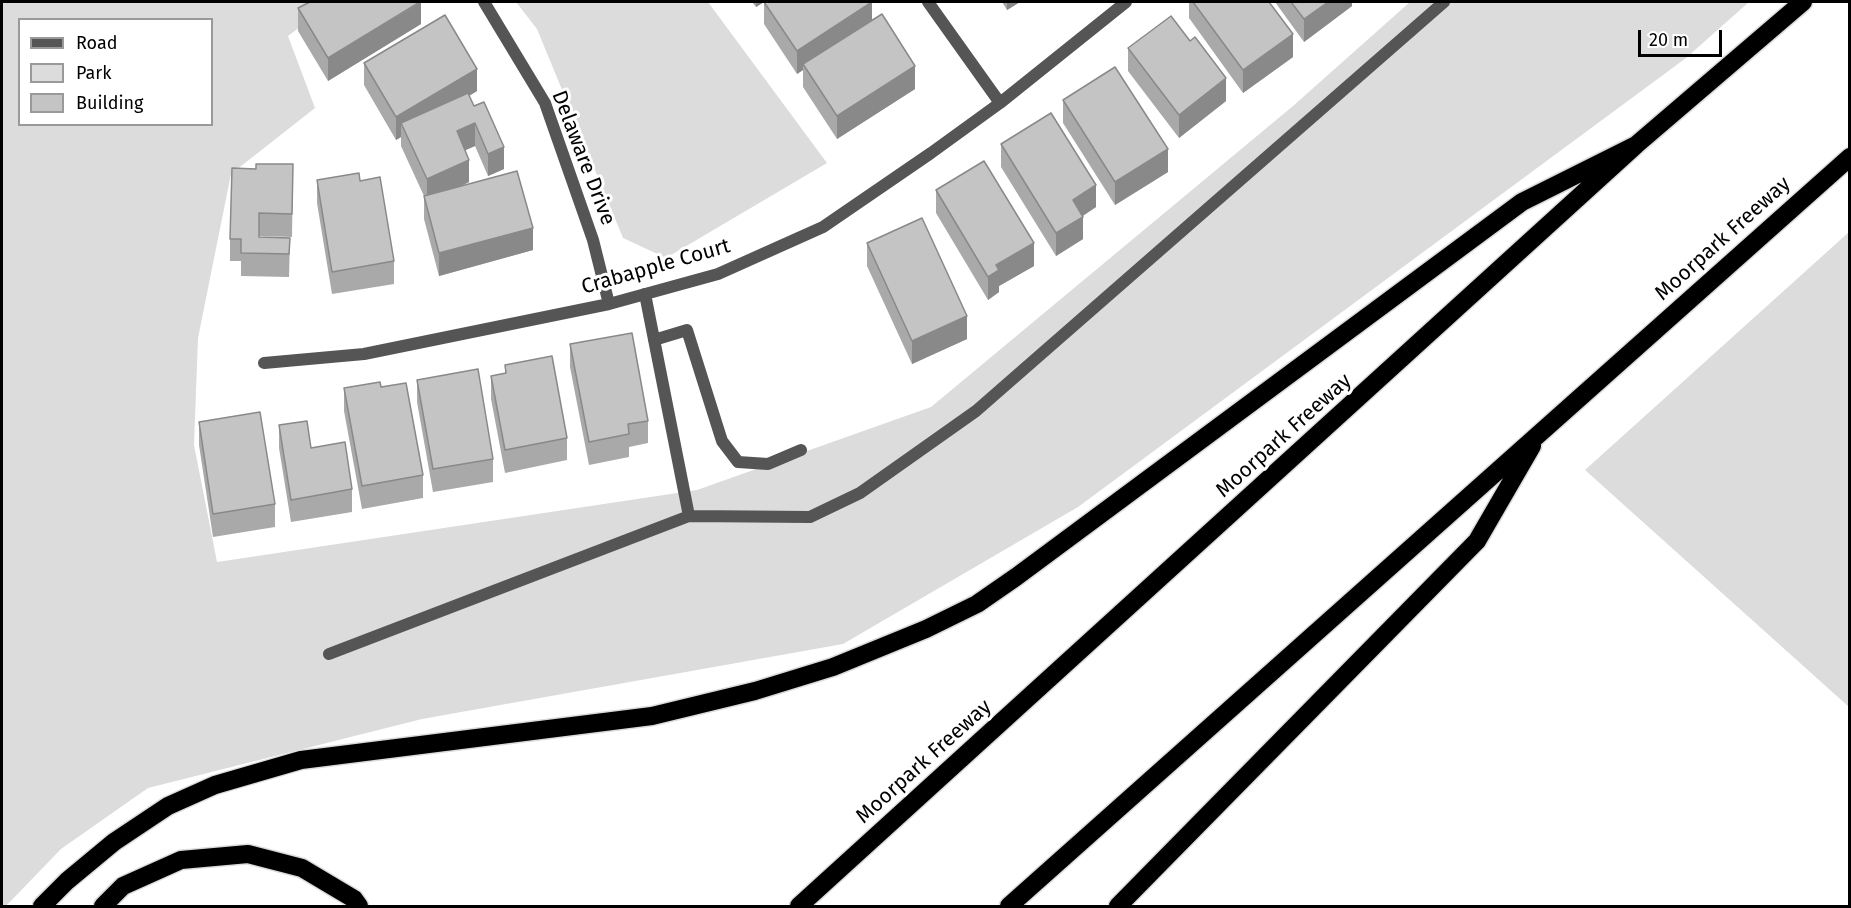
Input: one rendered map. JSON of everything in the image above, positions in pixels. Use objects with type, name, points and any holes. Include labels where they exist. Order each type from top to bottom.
[{"type":"highway","name":"Moorpark Freeway","points":[[799,906],[1636,145],[1803,2]]},
{"type":"highway","points":[[42,906],[67,881],[114,842],[168,807],[215,785],[301,760],[652,716],[755,691],[833,667],[926,629],[977,604],[1016,577],[1522,202],[1636,145]]},
{"type":"highway","name":"Moorpark Freeway","points":[[1009,906],[1850,157]]},
{"type":"highway","points":[[1118,906],[1477,541],[1540,432]]},
{"type":"highway","points":[[103,906],[123,886],[181,860],[248,854],[302,868],[354,899],[359,906]]},
{"type":"street","name":"Delaware Drive","points":[[484,2],[545,103],[593,240],[609,304]]},
{"type":"street","points":[[928,2],[1000,103]]},
{"type":"street","name":"Crabapple Court","points":[[264,363],[364,354],[609,304],[718,274],[823,226],[1000,103],[1125,2]]},
{"type":"street","points":[[329,654],[689,516],[810,517],[860,493],[976,411],[1444,2]]},
{"type":"street","points":[[645,294],[689,516]]},
{"type":"street","points":[[654,340],[687,330],[722,441],[738,462],[768,464],[801,450]]},
{"type":"green space","points":[[2,2],[333,2],[288,36],[315,108],[231,174],[198,338],[194,445],[217,562],[697,490],[931,407],[1293,106],[1410,2],[1749,2],[1686,58],[1078,507],[843,644],[422,719],[148,788],[61,849],[6,906],[2,906]]},
{"type":"green space","points":[[516,2],[708,2],[827,163],[666,258],[623,238],[537,29]]},
{"type":"green space","points":[[1849,232],[1849,707],[1585,470]]},
{"type":"building","points":[[310,2],[420,2],[328,58],[298,8]]},
{"type":"building","points":[[764,2],[872,2],[797,51]]},
{"type":"building","points":[[1193,2],[1269,2],[1293,34],[1243,70]]},
{"type":"building","points":[[1291,2],[1328,2],[1304,19]]},
{"type":"building","points":[[882,14],[915,66],[837,116],[803,64]]},
{"type":"building","points":[[445,15],[477,69],[396,117],[364,63]]},
{"type":"building","points":[[1171,16],[1190,41],[1195,37],[1226,78],[1179,115],[1128,48]]},
{"type":"building","points":[[1115,67],[1168,149],[1115,182],[1063,100]]},
{"type":"building","points":[[468,93],[474,106],[484,102],[504,147],[488,154],[475,123],[457,131],[469,160],[427,179],[401,123]]},
{"type":"building","points":[[1051,113],[1096,185],[1073,200],[1083,217],[1056,233],[1001,144]]},
{"type":"building","points":[[984,161],[1034,243],[996,265],[999,270],[988,277],[936,190]]},
{"type":"building","points":[[256,164],[293,164],[292,214],[259,213],[259,237],[290,238],[289,254],[241,253],[241,239],[230,239],[232,168],[256,169]]},
{"type":"building","points":[[517,171],[533,228],[439,253],[424,196]]},
{"type":"building","points":[[359,173],[360,181],[380,177],[394,261],[332,272],[317,180]]},
{"type":"building","points":[[922,218],[967,316],[912,341],[867,243]]},
{"type":"building","points":[[632,333],[648,421],[628,424],[629,434],[589,442],[570,344]]},
{"type":"building","points":[[552,356],[567,438],[505,450],[491,376],[506,373],[505,365]]},
{"type":"building","points":[[478,369],[493,459],[433,469],[417,380]]},
{"type":"building","points":[[380,382],[381,387],[406,383],[423,475],[362,486],[344,388]]},
{"type":"building","points":[[260,412],[275,504],[213,514],[199,422]]},
{"type":"building","points":[[307,421],[311,448],[345,442],[352,489],[291,500],[279,425]]}]
